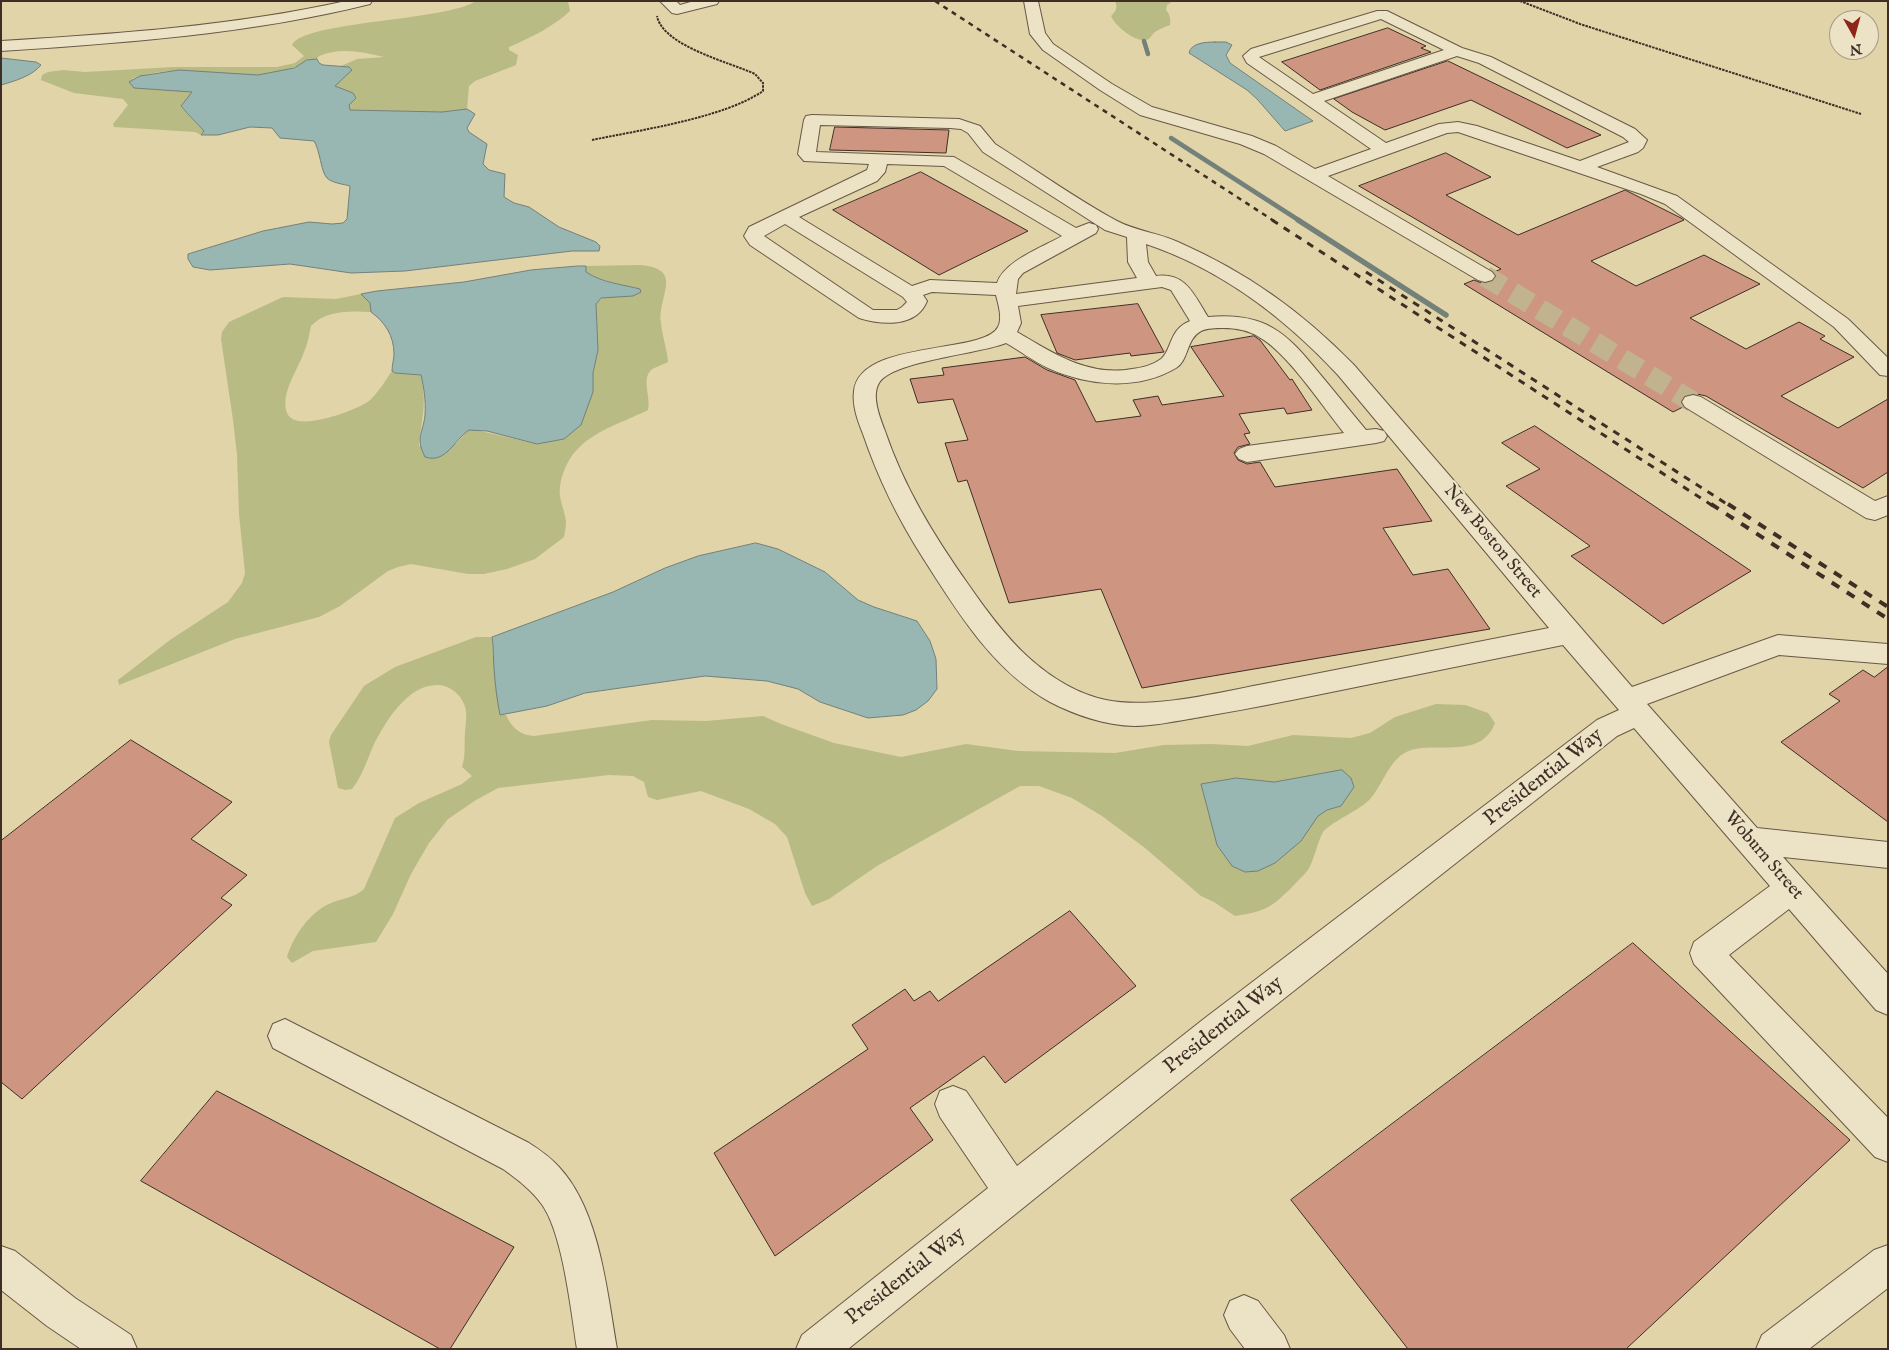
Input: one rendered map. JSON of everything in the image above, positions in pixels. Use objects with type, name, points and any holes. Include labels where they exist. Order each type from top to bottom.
[{"type":"street","points":[[1,46],[111,38],[215,27],[331,9],[365,1]]},
{"type":"street","points":[[671,5],[677,10],[712,1]]},
{"type":"street","points":[[1031,1],[1037,30],[1048,47],[1127,100],[1160,116],[1258,144],[1280,155],[1484,276]]},
{"type":"street","points":[[1385,150],[1253,60],[1251,56],[1256,52],[1382,14],[1457,51],[1485,60],[1629,133],[1638,140],[1637,144],[1632,148],[1580,167]]},
{"type":"street","points":[[1311,100],[1457,51]]},
{"type":"street","name":"New Boston Street","points":[[879,159],[810,157],[807,152],[812,120],[955,123],[974,129],[985,145],[996,153],[1107,224],[1193,255],[1242,282],[1303,328],[1346,370],[1633,707]]},
{"type":"street","points":[[1314,175],[1446,128],[1458,127],[1580,167],[1647,190],[1677,204],[1841,323],[1888,370]]},
{"type":"street","points":[[958,166],[996,153]]},
{"type":"street","points":[[786,217],[910,293],[916,299],[917,304],[908,313],[881,317],[864,312],[754,238],[754,234],[758,229],[871,177],[876,172],[879,159],[941,160],[958,166],[1076,236]]},
{"type":"street","points":[[1107,224],[1092,228],[1011,272],[1006,280],[1006,295],[1011,322],[1009,330],[1005,334],[992,341],[912,359],[890,366],[874,374],[867,383],[865,392],[869,418],[882,460],[904,507],[986,629],[1030,675],[1070,699],[1093,708],[1117,713],[1150,714],[1242,699],[1569,634]]},
{"type":"street","points":[[1136,234],[1138,262],[1149,282]]},
{"type":"street","points":[[910,293],[930,286],[1006,295],[1164,281],[1178,286],[1202,324]]},
{"type":"street","points":[[1005,334],[1066,368],[1094,375],[1121,377],[1149,373],[1171,362],[1180,338],[1186,331],[1202,324],[1235,322],[1261,329],[1272,334],[1286,347],[1360,438]]},
{"type":"street","points":[[1693,402],[1875,512],[1888,504]]},
{"type":"street","points":[[1248,454],[1399,432]]},
{"type":"street","name":"Presidential Way","points":[[816,1349],[1218,1030],[1633,707],[1778,645],[1888,654]]},
{"type":"street","name":"Woburn Street","points":[[1633,707],[1888,999]]},
{"type":"street","points":[[1748,840],[1888,855]]},
{"type":"street","points":[[1791,889],[1706,952],[1888,1144]]},
{"type":"street","points":[[285,1036],[516,1156],[544,1177],[560,1196],[575,1232],[597,1349]]},
{"type":"street","points":[[953,1104],[1013,1192]]},
{"type":"street","points":[[1,1265],[61,1312],[117,1349]]},
{"type":"street","points":[[1776,1349],[1883,1277]]},
{"type":"street","points":[[1244,1315],[1270,1349]]},
{"type":"path","points":[[1520,1],[1580,24],[1861,114]]},
{"type":"path","points":[[592,140],[718,110],[749,101],[761,93],[763,83],[755,74],[674,40],[661,30],[657,25],[656,18],[671,5]]},
{"type":"green space","points":[[476,1],[568,1],[570,11],[549,27],[509,47],[509,50],[518,55],[516,65],[475,81],[469,86],[467,109],[442,112],[350,110],[349,105],[356,98],[353,93],[335,86],[349,67],[341,66],[357,59],[384,57],[351,51],[327,53],[319,56],[317,59],[306,61],[292,68],[262,75],[242,76],[165,71],[132,79],[192,92],[181,107],[204,131],[201,135],[195,132],[114,127],[113,124],[128,105],[123,99],[74,93],[41,80],[42,75],[48,72],[63,70],[85,72],[173,67],[277,67],[295,63],[304,56],[292,45],[302,37],[347,26],[436,13],[460,8]]},
{"type":"green space","points":[[1115,1],[1173,1],[1167,5],[1166,10],[1170,17],[1170,25],[1157,31],[1146,40],[1131,36],[1111,16],[1116,9]]},
{"type":"green space","points":[[639,265],[653,267],[662,272],[666,278],[661,323],[668,362],[650,371],[648,375],[648,410],[592,437],[581,446],[564,470],[560,496],[566,522],[564,537],[535,559],[507,569],[484,574],[468,574],[411,564],[398,567],[388,571],[340,606],[319,617],[235,639],[119,685],[118,680],[170,640],[228,602],[242,583],[245,573],[239,514],[237,455],[221,339],[222,332],[229,322],[283,297],[336,299],[361,294],[371,303],[371,312],[331,314],[311,326],[305,349],[286,398],[287,413],[292,419],[313,421],[352,410],[369,401],[392,371],[421,375],[424,403],[419,446],[456,444],[468,430],[476,430],[537,444],[564,439],[593,392],[593,373],[598,350],[596,304],[599,300],[610,296],[641,292],[640,289],[592,275],[586,272],[586,266]]},
{"type":"green space","points":[[476,637],[492,637],[500,715],[506,715],[511,724],[521,732],[534,736],[652,720],[706,721],[763,716],[834,743],[901,757],[966,744],[1018,751],[1115,753],[1164,745],[1211,744],[1248,746],[1293,735],[1351,738],[1370,733],[1395,717],[1436,704],[1465,705],[1488,713],[1495,723],[1487,736],[1477,743],[1464,746],[1410,750],[1400,756],[1367,802],[1326,828],[1309,868],[1294,885],[1268,907],[1246,914],[1235,916],[1201,896],[1145,848],[1102,816],[1072,798],[1039,786],[1020,786],[877,866],[829,899],[812,906],[805,893],[787,837],[775,824],[749,809],[701,791],[657,800],[648,797],[644,782],[633,776],[609,775],[498,788],[476,800],[448,819],[429,843],[411,874],[393,914],[376,942],[313,951],[292,963],[287,957],[290,949],[309,919],[329,904],[356,895],[364,889],[395,818],[419,803],[462,784],[472,776],[462,767],[466,719],[465,706],[456,692],[444,686],[427,686],[408,697],[399,706],[379,735],[362,773],[352,789],[338,788],[329,742],[331,735],[364,686],[395,667]]},
{"type":"water","points":[[1226,42],[1232,45],[1226,55],[1230,63],[1313,121],[1285,131],[1247,90],[1189,53],[1195,45]]},
{"type":"water","points":[[1,58],[36,62],[41,65],[28,75],[1,85]]},
{"type":"water","points":[[317,59],[323,65],[349,67],[352,70],[335,86],[353,93],[356,98],[349,105],[350,110],[442,112],[467,109],[475,114],[467,128],[469,132],[487,144],[483,164],[489,170],[505,174],[504,197],[514,203],[529,207],[559,227],[596,242],[600,246],[599,251],[572,251],[405,271],[351,273],[290,264],[210,270],[193,267],[188,259],[188,254],[263,231],[309,222],[343,223],[347,219],[350,186],[327,178],[314,141],[280,138],[272,128],[250,127],[218,135],[201,135],[204,131],[181,106],[192,92],[134,88],[129,82],[140,76],[179,70],[258,75],[294,68],[307,60]]},
{"type":"water","points":[[586,266],[586,272],[599,279],[640,289],[641,292],[633,296],[601,298],[596,304],[598,350],[593,373],[593,392],[581,425],[564,439],[537,444],[487,431],[469,430],[444,454],[439,457],[425,457],[420,445],[425,410],[421,375],[395,373],[392,371],[394,347],[388,330],[371,312],[370,303],[361,294],[464,282],[531,270]]},
{"type":"water","points":[[756,543],[778,549],[825,572],[858,600],[917,621],[930,641],[936,659],[937,689],[928,701],[916,710],[903,715],[868,718],[820,702],[798,689],[767,681],[705,676],[585,693],[547,706],[500,715],[492,637],[613,592],[665,568],[698,556]]},
{"type":"water","points":[[1342,770],[1351,778],[1354,787],[1341,806],[1327,810],[1318,816],[1301,841],[1275,863],[1258,871],[1245,872],[1232,866],[1217,845],[1201,784],[1236,778],[1274,782]]},
{"type":"building","points":[[1388,28],[1426,46],[1421,48],[1431,52],[1320,90],[1282,62]]},
{"type":"building","points":[[1448,61],[1601,135],[1567,148],[1471,100],[1385,130],[1352,112],[1334,99]]},
{"type":"building","points":[[835,127],[949,130],[946,153],[830,150]]},
{"type":"building","points":[[1446,153],[1491,177],[1446,195],[1518,235],[1625,190],[1684,220],[1591,261],[1636,286],[1704,255],[1760,284],[1690,318],[1746,349],[1799,322],[1825,336],[1820,339],[1854,357],[1781,396],[1838,428],[1888,399],[1888,472],[1863,488],[1706,396],[1693,393],[1685,395],[1680,401],[1683,407],[1673,412],[1464,284],[1474,280],[1484,284],[1493,282],[1497,276],[1494,272],[1501,269],[1359,186]]},
{"type":"building","points":[[921,172],[1028,231],[939,275],[833,210]]},
{"type":"building","points":[[1138,304],[1164,352],[1131,356],[1130,353],[1075,360],[1057,353],[1041,315]]},
{"type":"building","points":[[1254,336],[1260,340],[1290,380],[1292,379],[1312,410],[1287,414],[1284,408],[1239,414],[1250,433],[1244,434],[1250,444],[1238,447],[1234,453],[1238,460],[1247,464],[1260,462],[1275,487],[1397,469],[1432,521],[1383,528],[1413,575],[1448,569],[1490,629],[1142,688],[1101,589],[1009,603],[967,480],[958,482],[945,443],[968,440],[953,399],[918,403],[910,379],[944,375],[942,368],[1025,357],[1047,370],[1075,380],[1096,422],[1141,416],[1133,400],[1158,396],[1162,405],[1224,396],[1191,347]]},
{"type":"building","points":[[1535,426],[1751,571],[1663,624],[1571,556],[1590,546],[1506,486],[1540,469],[1502,443]]},
{"type":"building","points":[[1888,667],[1888,822],[1781,742],[1840,701],[1829,694],[1863,670],[1874,677]]},
{"type":"building","points":[[131,740],[232,802],[191,839],[247,875],[221,898],[232,905],[22,1099],[1,1082],[1,841]]},
{"type":"building","points":[[1070,911],[1136,986],[1005,1083],[984,1056],[910,1108],[933,1140],[775,1256],[714,1153],[868,1049],[852,1025],[905,989],[914,1001],[930,991],[938,1001]]},
{"type":"building","points":[[1633,943],[1850,1140],[1626,1349],[1408,1349],[1291,1200]]},
{"type":"building","points":[[217,1091],[514,1247],[450,1349],[440,1349],[141,1181]]},
{"type":"waterway","points":[[1144,41],[1148,54]]},
{"type":"waterway","points":[[1171,138],[1300,221]]},
{"type":"waterway","points":[[1298,220],[1446,315]]},
{"type":"tunnel","points":[[1485,276],[1693,402]]},
{"type":"railway","points":[[935,1],[1274,221]]},
{"type":"railway","points":[[1272,220],[1713,506]]},
{"type":"railway","points":[[1366,272],[1730,506]]},
{"type":"railway","points":[[1711,504],[1888,619]]},
{"type":"railway","points":[[1728,504],[1888,607]]}]
